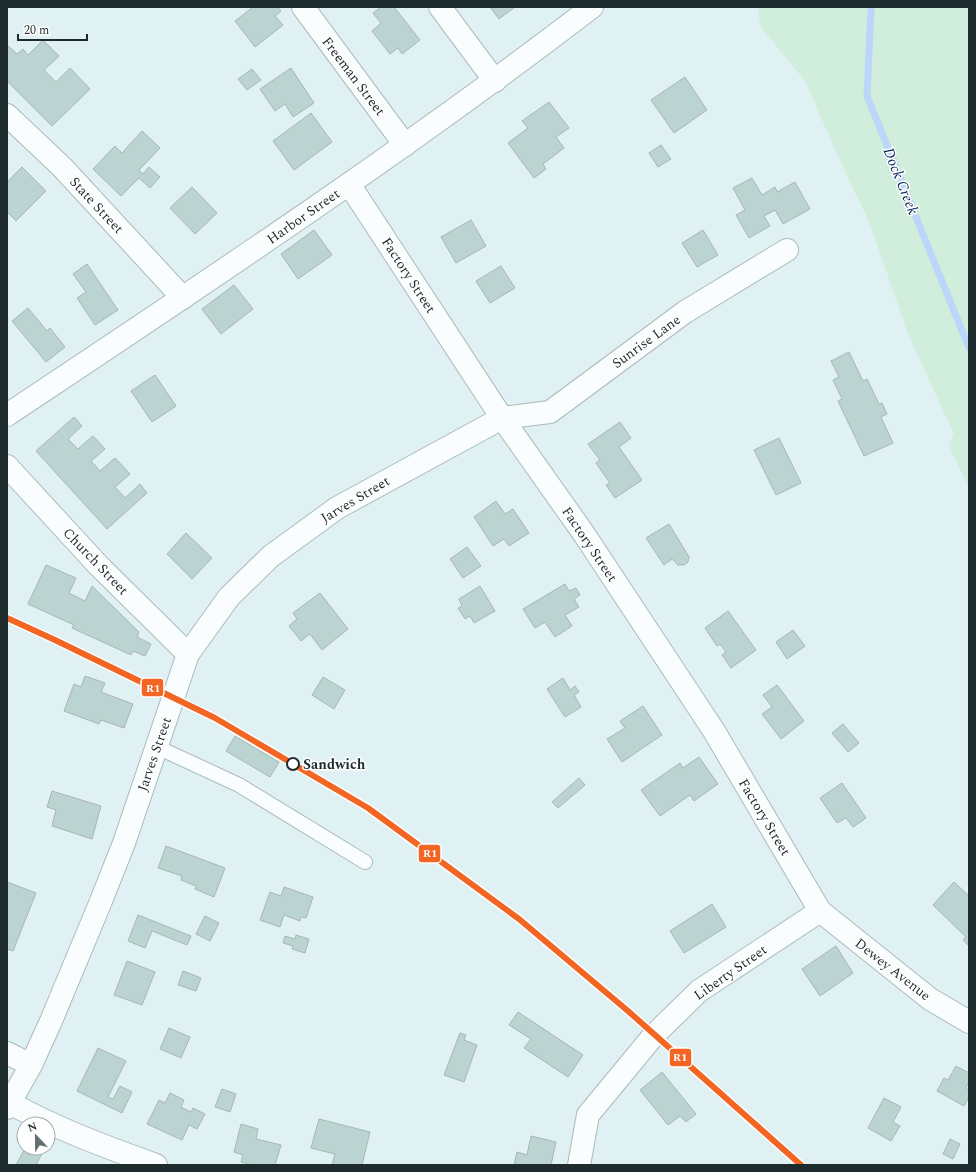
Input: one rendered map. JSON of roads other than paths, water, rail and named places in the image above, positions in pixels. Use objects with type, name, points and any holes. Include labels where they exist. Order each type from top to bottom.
[{"type":"street","name":"Freeman Street","points":[[303,7],[405,144]]},
{"type":"street","points":[[440,7],[495,81]]},
{"type":"street","name":"Harbor Street","points":[[7,415],[183,298],[349,184],[495,81],[592,7]]},
{"type":"street","name":"State Street","points":[[7,115],[62,167],[183,298]]},
{"type":"street","name":"Factory Street","points":[[349,184],[502,418],[588,541],[714,731],[820,910]]},
{"type":"street","name":"Sunrise Lane","points":[[502,418],[550,412],[685,312],[787,250]]},
{"type":"street","name":"Jarves Street","points":[[9,1106],[31,1065],[102,901],[157,747],[188,654],[212,620],[239,587],[271,556],[304,530],[369,490],[502,418]]},
{"type":"street","name":"Church Street","points":[[7,466],[98,565],[188,654]]},
{"type":"street","name":"Dewey Avenue","points":[[820,910],[930,999],[969,1022]]},
{"type":"street","name":"Liberty Street","points":[[578,1165],[588,1115],[654,1035],[699,991],[820,910]]},
{"type":"street","points":[[7,1053],[31,1065]]},
{"type":"street","points":[[9,1106],[68,1132],[156,1165]]},
{"type":"lane","points":[[157,747],[239,785],[365,862]]},
{"type":"waterway","name":"Dock Creek","points":[[872,7],[867,96],[969,348]]},
{"type":"place","name":"Sandwich","points":[[293,764]]}]
